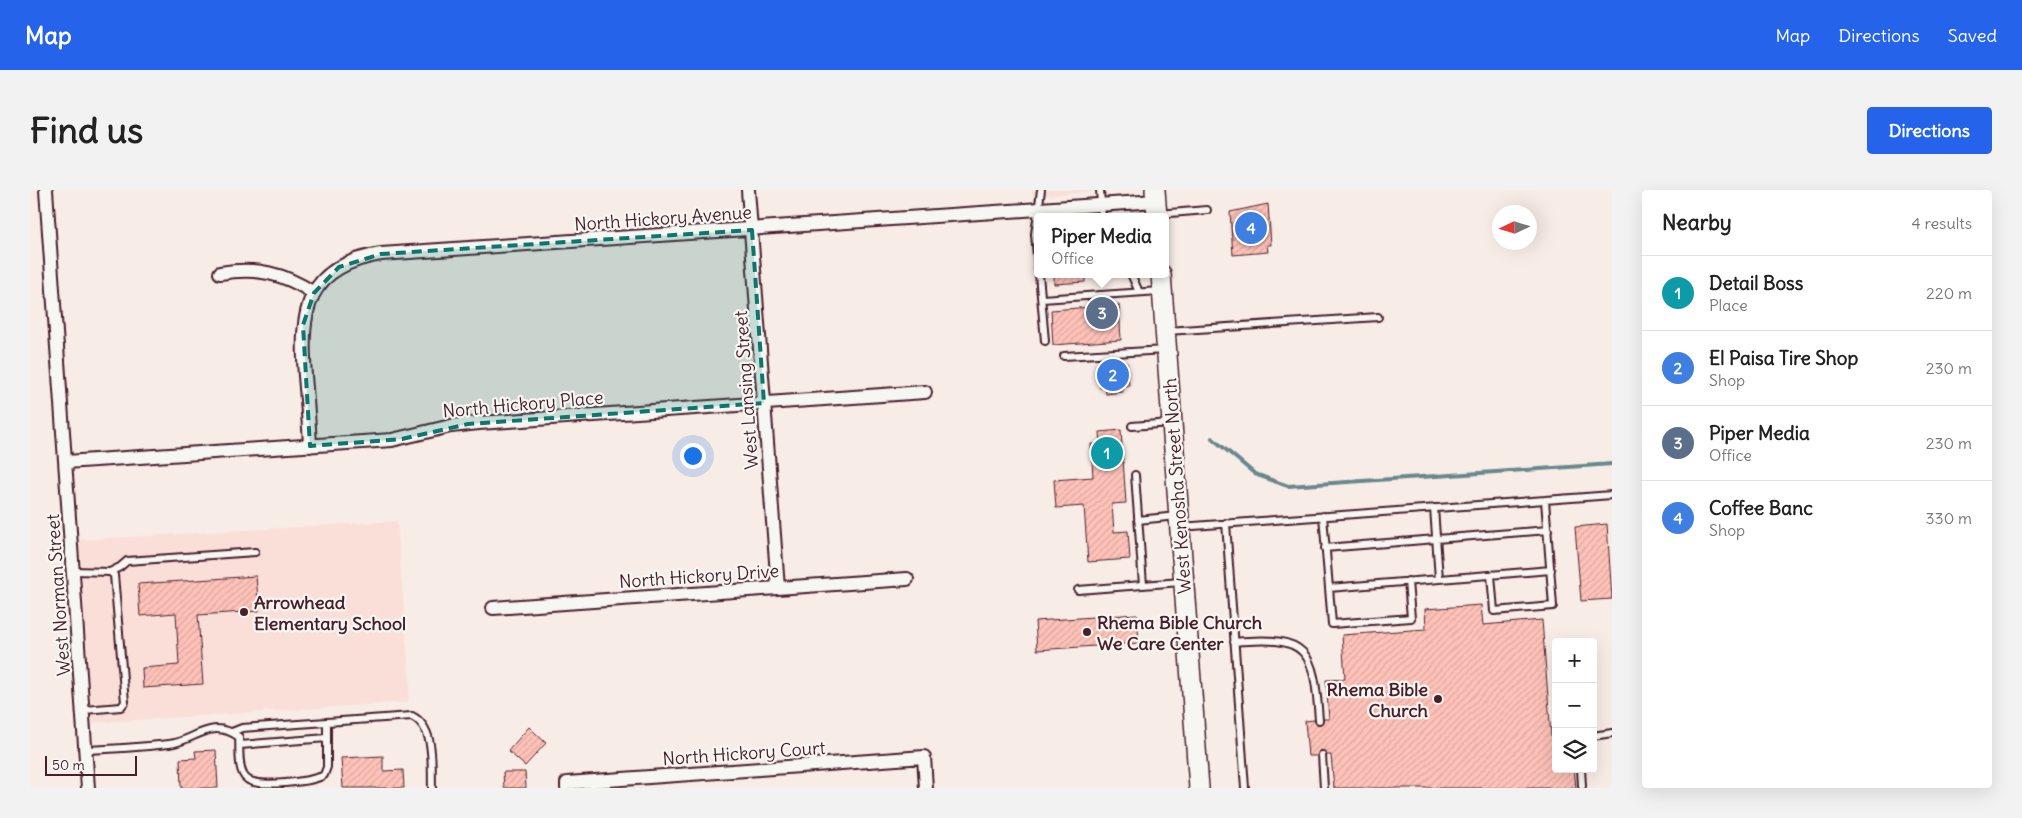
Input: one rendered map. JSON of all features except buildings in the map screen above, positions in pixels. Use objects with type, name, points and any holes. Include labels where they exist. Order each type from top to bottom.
[{"type":"main road","name":"West Kenosha Street North","points":[[1162,282],[1199,788]]},
{"type":"street","name":"West Norman Street","points":[[46,190],[88,788]]},
{"type":"street","name":"West Lansing Street","points":[[748,190],[778,588]]},
{"type":"street","name":"North Hickory Avenue","points":[[1083,213],[1156,205]]},
{"type":"street","name":"North Hickory Avenue","points":[[310,446],[302,333],[307,310],[314,293],[325,278],[338,267],[359,259],[381,254],[752,230],[1034,218]]},
{"type":"street","points":[[220,273],[245,270],[260,271],[297,283],[314,293]]},
{"type":"street","name":"North Hickory Place","points":[[66,462],[402,439],[468,424],[925,392]]},
{"type":"street","name":"North Hickory Drive","points":[[493,608],[907,579]]},
{"type":"street","name":"North Hickory Court","points":[[567,786],[924,757],[926,788]]},
{"type":"lane","points":[[1038,213],[1041,190]]},
{"type":"lane","points":[[1100,190],[1102,211]]},
{"type":"lane","points":[[1156,205],[1207,210]]},
{"type":"lane","points":[[1039,278],[1044,341]]},
{"type":"lane","points":[[1133,278],[1139,292]]},
{"type":"lane","points":[[1042,299],[1139,292],[1162,282]]},
{"type":"lane","points":[[1064,356],[1166,340],[1378,317]]},
{"type":"lane","points":[[1132,426],[1172,423]]},
{"type":"lane","points":[[1135,475],[1143,585]]},
{"type":"lane","points":[[1138,520],[1226,523],[1612,494]]},
{"type":"lane","points":[[1491,575],[1494,611],[1553,606],[1545,500]]},
{"type":"lane","points":[[1434,508],[1439,579]]},
{"type":"lane","points":[[1323,516],[1332,624],[1411,618],[1408,581]]},
{"type":"lane","points":[[1226,523],[1245,788]]},
{"type":"lane","points":[[1325,548],[1548,530]]},
{"type":"lane","points":[[74,571],[110,572],[120,567],[127,560],[255,552]]},
{"type":"lane","points":[[1329,588],[1551,570]]},
{"type":"lane","points":[[84,710],[121,708],[125,702],[114,575],[110,572]]},
{"type":"lane","points":[[1078,590],[1184,582]]},
{"type":"lane","points":[[1234,642],[1276,639],[1297,647],[1313,667],[1319,720]]},
{"type":"lane","points":[[86,750],[172,744],[203,730],[232,732],[242,728],[412,716],[419,720],[429,737],[432,788]]},
{"type":"lane","points":[[232,732],[239,737],[242,772],[246,779],[254,783],[307,781],[324,775],[328,766],[327,722]]},
{"type":"lane","points":[[1597,735],[1612,732]]},
{"type":"lane","points":[[240,745],[327,738]]},
{"type":"lane","points":[[1322,755],[1324,788]]},
{"type":"lane","points":[[1581,773],[1582,786]]},
{"type":"highlighted area","points":[[752,230],[764,403],[468,424],[402,439],[310,446],[303,325],[314,293],[339,267],[381,254]]},
{"type":"shaded area","points":[[1032,190],[1108,190],[1033,197]]},
{"type":"shaded area","name":"Arrowhead Elementary School","points":[[397,521],[410,685],[408,702],[92,723],[79,540]]},
{"type":"waterway","points":[[1212,438],[1255,474],[1288,486],[1612,464]]},
{"type":"place","name":"Coffee Banc","points":[[1251,228]]},
{"type":"place","name":"Piper Media","points":[[1102,313]]},
{"type":"place","name":"El Paisa Tire Shop","points":[[1113,375]]},
{"type":"place","name":"Detail Boss","points":[[1107,453]]},
{"type":"place","name":"Arrowhead Elementary School","points":[[244,612]]},
{"type":"place","name":"Rhema Bible Church We Care Center","points":[[1087,632]]},
{"type":"place","name":"Rhema Bible Church","points":[[1438,699]]}]
